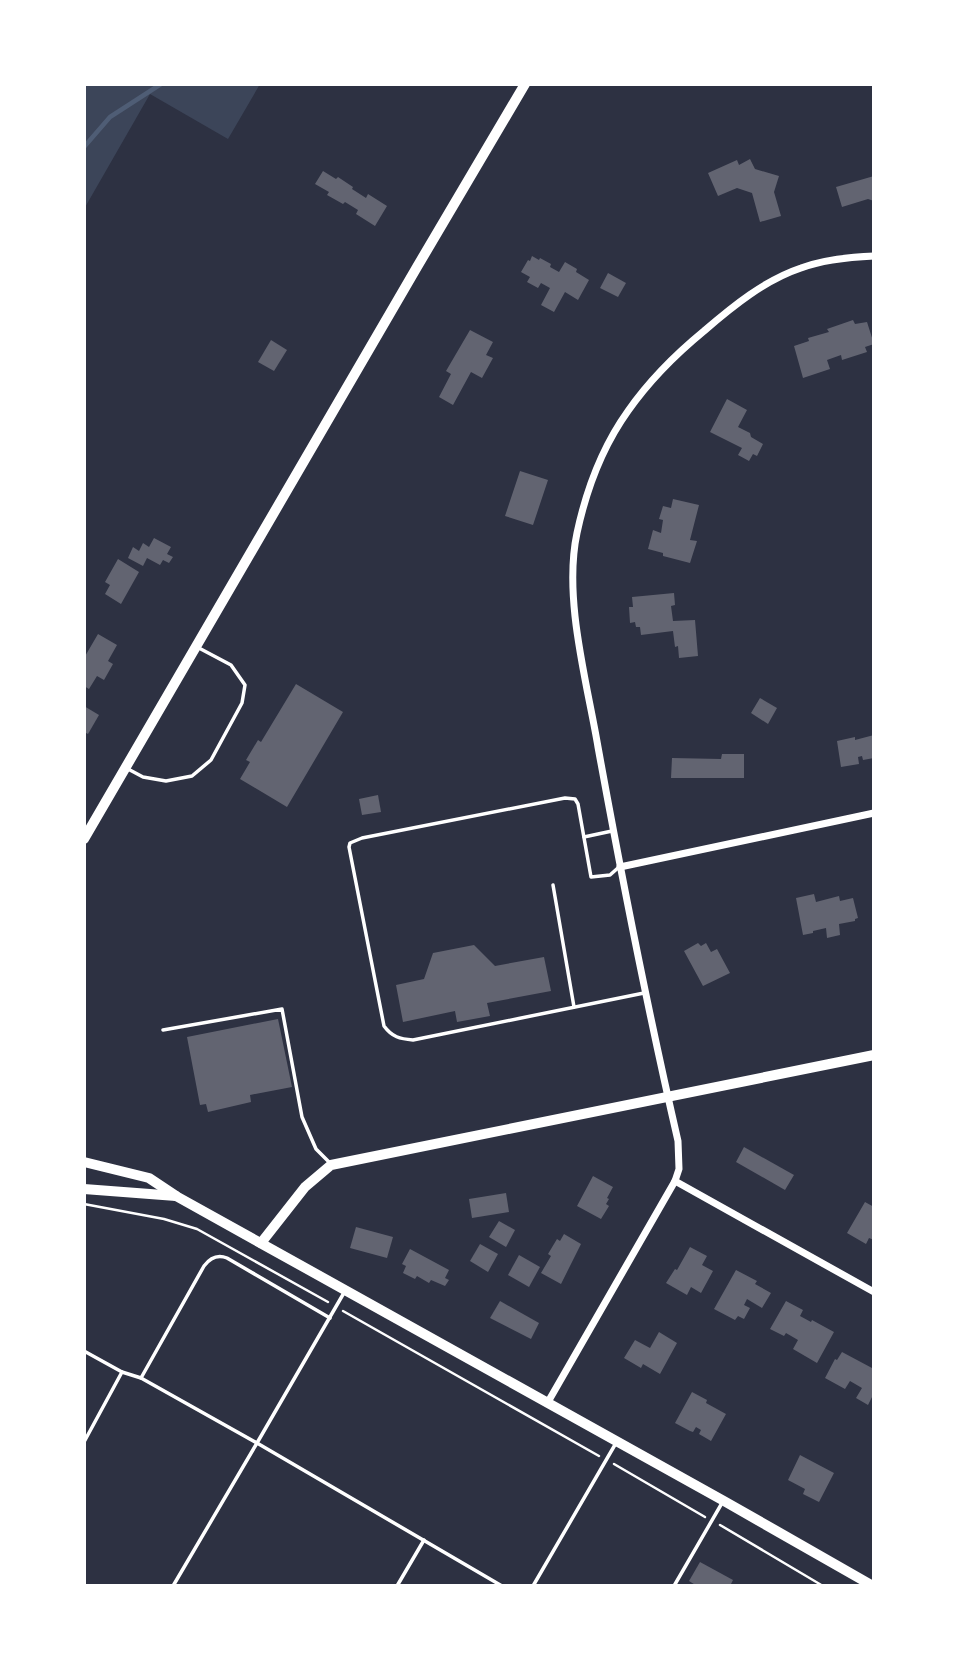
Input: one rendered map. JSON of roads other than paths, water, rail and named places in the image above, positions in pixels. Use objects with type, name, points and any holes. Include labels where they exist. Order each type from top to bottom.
[{"type":"main road","points":[[84,839],[525,84]]},
{"type":"main road","points":[[261,1243],[305,1187],[331,1165],[874,1055]]},
{"type":"main road","points":[[84,1162],[149,1178],[176,1196],[873,1586]]},
{"type":"main road","points":[[84,1189],[176,1196]]},
{"type":"street","points":[[548,1402],[675,1181],[679,1169],[678,1141],[620,867],[579,639],[574,586],[577,534],[593,481],[608,444],[627,411],[662,370],[694,339],[771,282],[802,267],[874,256]]},
{"type":"street","points":[[620,867],[874,813]]},
{"type":"street","points":[[675,1181],[874,1292]]},
{"type":"lane","points":[[126,768],[143,777],[166,781],[191,776],[211,760],[242,703],[245,685],[231,665],[197,647]]},
{"type":"lane","points":[[620,867],[610,875],[591,877],[578,804],[575,799],[565,798],[362,838],[351,843],[349,847],[384,1026],[397,1038],[413,1040],[646,992]]},
{"type":"lane","points":[[584,837],[614,831]]},
{"type":"lane","points":[[553,885],[574,1007]]},
{"type":"lane","points":[[163,1030],[282,1009],[302,1117],[316,1149],[331,1165]]},
{"type":"lane","points":[[141,1378],[204,1266],[216,1257],[231,1260],[330,1318]]},
{"type":"lane","points":[[173,1586],[346,1290]]},
{"type":"lane","points":[[84,1352],[122,1372],[141,1378],[502,1586]]},
{"type":"lane","points":[[84,1442],[122,1372]]},
{"type":"lane","points":[[533,1586],[617,1441]]},
{"type":"lane","points":[[674,1586],[724,1501]]},
{"type":"lane","points":[[397,1586],[424,1540]]},
{"type":"waterway","points":[[84,147],[110,117],[161,84]]}]
